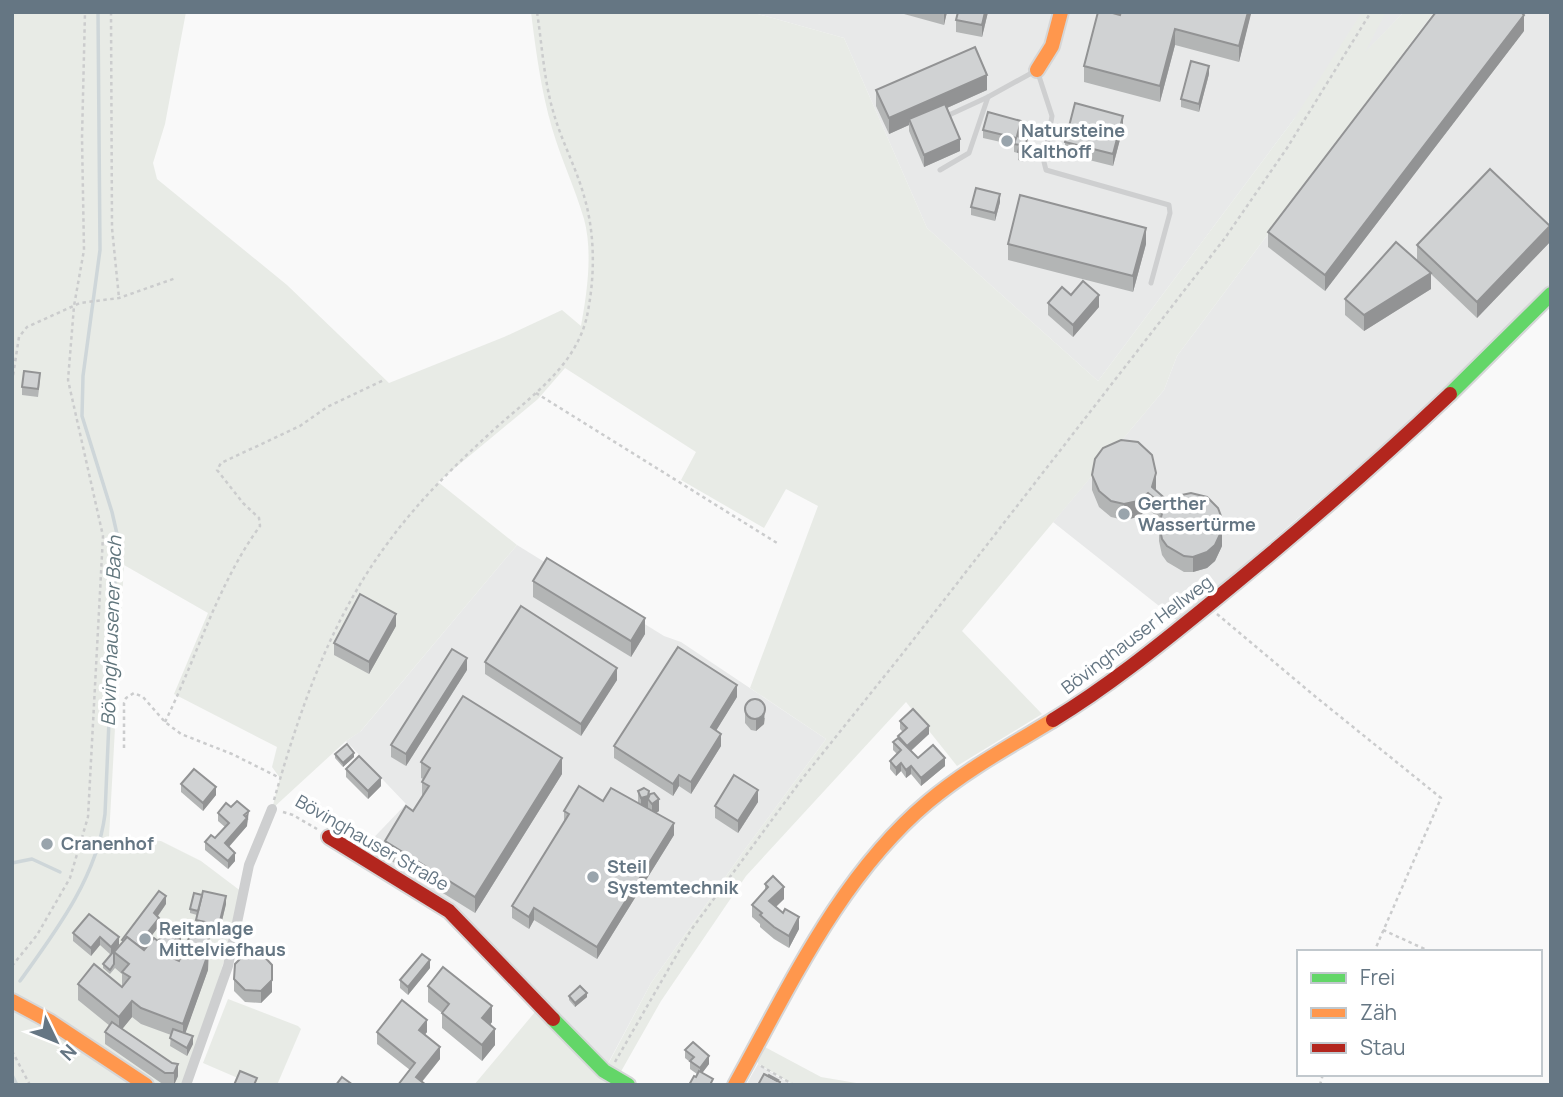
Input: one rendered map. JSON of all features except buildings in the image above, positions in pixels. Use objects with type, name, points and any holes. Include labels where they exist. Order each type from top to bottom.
[{"type":"street","points":[[1037,70],[1052,46],[1061,12]]},
{"type":"street","name":"Bövinghauser Hellweg","points":[[734,1085],[825,923],[865,869],[907,822],[966,773],[1107,685],[1204,612],[1372,467],[1445,400],[1551,294]]},
{"type":"street","name":"Bövinghauser Straße","points":[[186,1085],[228,966],[249,865],[272,809]]},
{"type":"street","name":"Bövinghauser Straße","points":[[329,836],[449,911],[609,1074],[628,1085]]},
{"type":"street","points":[[12,1001],[51,1022],[146,1085]]},
{"type":"lane","points":[[949,115],[1037,70],[1052,116],[1044,162],[1046,170],[1169,205],[1170,212],[1151,283]]},
{"type":"lane","points":[[940,170],[969,153],[988,97]]},
{"type":"path","points":[[12,966],[37,935],[70,877],[88,817],[103,536],[68,380],[74,306],[84,250],[85,12]]},
{"type":"path","points":[[111,12],[112,228],[119,298]]},
{"type":"path","points":[[272,809],[319,664],[344,611],[364,578],[425,496],[558,371],[583,332],[589,311],[593,252],[590,219],[584,194],[553,111],[537,12]]},
{"type":"path","points":[[609,1074],[691,930],[802,779],[971,566],[1224,238],[1287,148],[1371,12]]},
{"type":"path","points":[[12,382],[19,337],[27,327],[80,303],[119,298],[176,278]]},
{"type":"path","points":[[166,722],[243,549],[260,526],[259,518],[243,503],[217,470],[221,463],[300,426],[327,407],[384,380]]},
{"type":"path","points":[[536,393],[777,543]]},
{"type":"path","points":[[1204,612],[1215,612],[1441,798],[1375,950]]},
{"type":"path","points":[[124,748],[124,703],[134,693],[143,697],[181,734],[232,754],[281,778]]},
{"type":"path","name":"Bövinghauser Straße","points":[[272,809],[293,815],[329,836]]},
{"type":"path","points":[[1383,930],[1427,950]]},
{"type":"path","points":[[12,1051],[30,1085]]},
{"type":"path","points":[[750,1057],[794,1085]]},
{"type":"shaded area","points":[[12,12],[186,12],[165,124],[153,163],[157,179],[287,285],[389,383],[504,337],[562,310],[581,326],[588,272],[587,232],[548,114],[531,12],[751,12],[844,38],[927,228],[1098,381],[1294,119],[1362,12],[1386,12],[1365,52],[1404,12],[1434,12],[1177,356],[1164,390],[962,631],[1042,714],[957,766],[906,702],[746,876],[661,1001],[619,1075],[620,1085],[474,1085],[540,1006],[605,1070],[651,983],[826,739],[750,688],[818,506],[786,489],[764,528],[681,480],[696,452],[565,368],[538,399],[438,482],[517,545],[360,732],[346,741],[272,809],[280,778],[272,767],[277,747],[174,694],[208,613],[124,565],[109,837],[161,841],[201,861],[242,892],[239,912],[186,1085],[12,1085]]},
{"type":"shaded area","points":[[751,12],[1404,12],[1363,55],[1294,119],[1098,381],[927,228],[844,38]]},
{"type":"shaded area","points":[[1434,12],[1551,12],[1551,285],[1504,334],[1375,452],[1178,621],[1053,522],[1164,390],[1177,356]]},
{"type":"shaded area","points":[[517,545],[664,636],[681,642],[826,739],[651,983],[604,1071],[449,911],[358,854],[406,804],[346,741],[361,731]]},
{"type":"shaded area","points":[[228,999],[301,1029],[277,1085],[254,1085],[203,1063]]},
{"type":"shaded area","points":[[763,1046],[821,1077],[868,1085],[794,1085],[758,1064]]},
{"type":"shaded area","points":[[758,1064],[782,1079],[794,1085],[746,1085]]},
{"type":"waterway","name":"Bövinghausener Bach","points":[[20,981],[61,923],[84,881],[101,837],[105,814],[117,534],[82,416],[83,376],[100,250],[98,12]]},
{"type":"waterway","points":[[12,863],[32,859],[60,872]]},
{"type":"waterway","name":"Bövinghausener Bach","points":[[12,1075],[17,1085]]},
{"type":"traffic: fast","points":[[1450,394],[1551,294]]},
{"type":"traffic: fast","points":[[553,1019],[604,1071],[628,1085]]},
{"type":"traffic: slow","points":[[1037,70],[1052,46],[1061,12]]},
{"type":"traffic: slow","points":[[735,1085],[819,934],[868,864],[897,831],[943,790],[1053,720]]},
{"type":"traffic: slow","points":[[12,1001],[51,1022],[146,1085]]},
{"type":"traffic: jam","points":[[1053,720],[1093,694],[1169,637],[1300,529],[1450,394]]},
{"type":"traffic: jam","points":[[329,837],[449,911],[553,1019]]},
{"type":"place","name":"Natursteine Kalthoff","points":[[1007,141]]},
{"type":"place","name":"Gerther Wassertürme","points":[[1124,514]]},
{"type":"place","name":"Cranenhof","points":[[47,844]]},
{"type":"place","name":"Steil Systemtechnik","points":[[593,877]]},
{"type":"place","name":"Reitanlage Mittelviefhaus","points":[[145,939]]}]
